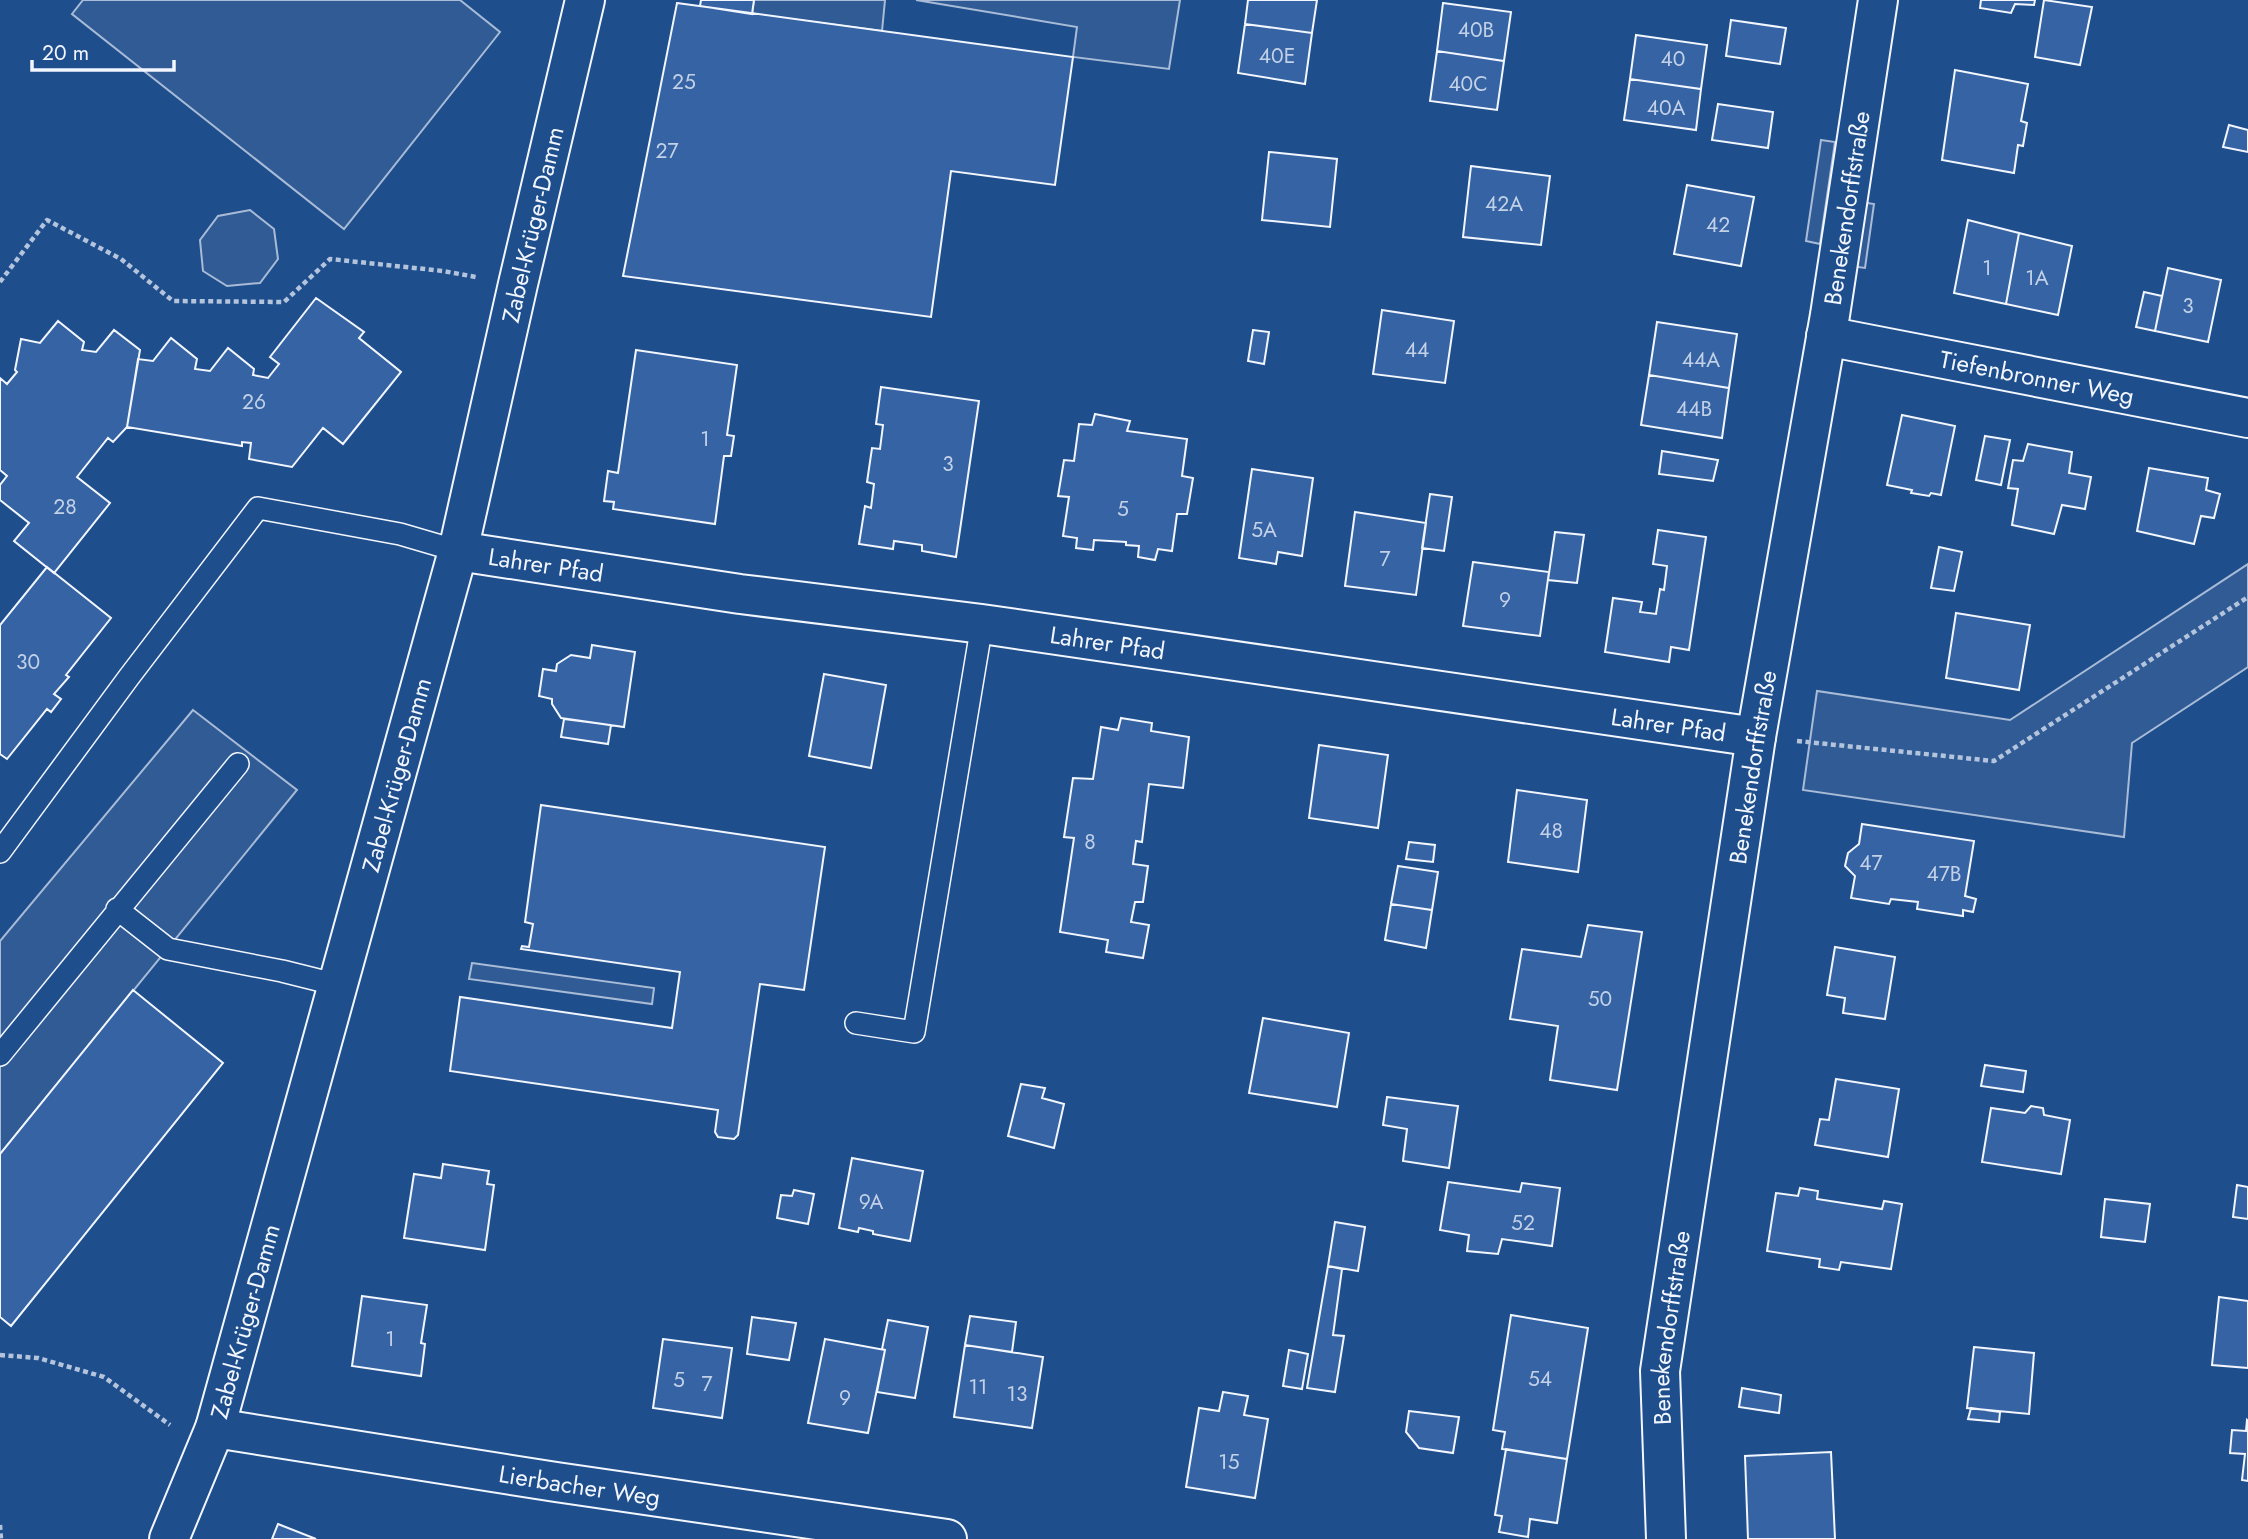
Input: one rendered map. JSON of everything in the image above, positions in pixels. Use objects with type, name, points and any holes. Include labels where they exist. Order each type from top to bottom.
[{"type":"street","name":"Zabel-Krüger-Damm","points":[[169,1539],[210,1439],[458,551],[585,0]]},
{"type":"street","name":"Benekendorffstraße","points":[[1666,1539],[1660,1371],[1756,737],[1826,336],[1878,0]]},
{"type":"street","name":"Tiefenbronner Weg","points":[[1826,336],[2248,418]]},
{"type":"street","name":"Lahrer Pfad","points":[[458,551],[740,594],[982,624],[1756,737]]},
{"type":"street","name":"Lierbacher Weg","points":[[210,1439],[556,1482],[947,1539]]},
{"type":"lane","points":[[0,852],[258,508],[400,534],[458,551]]},
{"type":"lane","points":[[856,1023],[914,1032],[982,624]]},
{"type":"lane","points":[[0,1055],[238,764]]},
{"type":"lane","points":[[117,909],[168,949],[338,985]]},
{"type":"path","points":[[0,282],[47,220],[121,259],[173,301],[284,302],[330,259],[443,271],[518,284]]},
{"type":"path","points":[[1756,737],[1994,761],[2248,597]]},
{"type":"path","points":[[0,1355],[38,1358],[104,1377],[210,1439]]},
{"type":"path","points":[[0,1525],[1,1539]]},
{"type":"shaded area","points":[[83,0],[460,0],[500,32],[344,229],[72,14]]},
{"type":"shaded area","points":[[754,0],[885,0],[882,31],[752,14]]},
{"type":"shaded area","points":[[916,0],[1180,0],[1169,69],[1073,57],[1077,27]]},
{"type":"shaded area","points":[[1821,140],[1835,142],[1820,244],[1806,241]]},
{"type":"shaded area","points":[[1861,202],[1874,204],[1865,268],[1850,266]]},
{"type":"shaded area","points":[[250,210],[274,229],[278,259],[260,283],[227,286],[203,271],[200,240],[218,216]]},
{"type":"shaded area","points":[[2248,564],[2248,667],[2132,743],[2124,837],[1803,790],[1817,691],[2010,720]]},
{"type":"shaded area","points":[[193,710],[297,790],[0,1154],[0,941]]},
{"type":"shaded area","points":[[472,963],[654,988],[652,1004],[469,979]]},
{"type":"building","points":[[701,0],[754,0],[752,14],[700,6]]},
{"type":"building","points":[[1248,0],[1317,0],[1312,33],[1245,24]]},
{"type":"building","points":[[1981,0],[2035,0],[2034,5],[2015,4],[2011,13],[1980,8]]},
{"type":"building","points":[[2044,0],[2092,7],[2080,65],[2035,57]]},
{"type":"building","points":[[677,3],[1073,57],[1055,185],[951,171],[931,317],[623,276]]},
{"type":"building","points":[[1443,3],[1511,12],[1504,61],[1437,51]]},
{"type":"building","points":[[1731,20],[1786,28],[1780,64],[1726,56]]},
{"type":"building","points":[[1245,24],[1312,33],[1305,84],[1238,73]]},
{"type":"building","points":[[1636,35],[1707,45],[1701,89],[1630,79]]},
{"type":"building","points":[[1437,51],[1504,61],[1497,110],[1430,101]]},
{"type":"building","points":[[1955,70],[2028,84],[2021,121],[2027,123],[2023,146],[2018,145],[2014,173],[1942,160]]},
{"type":"building","points":[[1630,79],[1701,89],[1696,130],[1624,120]]},
{"type":"building","points":[[1718,104],[1773,112],[1768,148],[1712,140]]},
{"type":"building","points":[[2229,125],[2248,130],[2248,152],[2223,147]]},
{"type":"building","points":[[1269,152],[1337,159],[1330,227],[1262,220]]},
{"type":"building","points":[[1471,166],[1550,176],[1541,245],[1463,237]]},
{"type":"building","points":[[1687,185],[1754,197],[1741,266],[1674,254]]},
{"type":"building","points":[[1968,220],[2019,233],[2006,304],[1954,293]]},
{"type":"building","points":[[2019,233],[2072,246],[2058,315],[2006,304]]},
{"type":"building","points":[[2168,268],[2221,280],[2208,342],[2155,331]]},
{"type":"building","points":[[2144,292],[2162,296],[2155,331],[2136,327]]},
{"type":"building","points":[[316,298],[364,332],[359,338],[401,372],[343,444],[323,428],[292,467],[249,459],[251,443],[242,442],[242,446],[127,427],[138,359],[153,361],[171,338],[197,359],[195,369],[210,371],[228,348],[254,369],[253,375],[268,378],[279,364],[270,357]]},
{"type":"building","points":[[1382,310],[1454,321],[1445,383],[1373,374]]},
{"type":"building","points":[[58,321],[84,342],[82,350],[96,352],[114,330],[140,350],[127,427],[113,442],[108,438],[77,477],[110,503],[54,573],[14,541],[29,523],[0,500],[0,485],[7,476],[0,470],[0,378],[7,384],[17,372],[15,370],[21,339],[40,343]]},
{"type":"building","points":[[1657,322],[1737,334],[1729,388],[1649,375]]},
{"type":"building","points":[[1253,330],[1269,332],[1264,364],[1248,361]]},
{"type":"building","points":[[636,350],[737,365],[727,435],[734,436],[731,456],[724,456],[715,524],[613,509],[614,502],[604,501],[608,471],[618,473]]},
{"type":"building","points":[[1649,375],[1729,388],[1722,438],[1641,425]]},
{"type":"building","points":[[881,387],[979,401],[956,557],[922,551],[922,545],[894,541],[893,549],[859,544],[865,506],[871,508],[874,484],[867,482],[872,448],[880,449],[883,425],[876,424]]},
{"type":"building","points":[[1095,414],[1130,421],[1127,431],[1187,439],[1182,476],[1193,478],[1187,514],[1177,514],[1172,551],[1158,549],[1155,560],[1138,557],[1139,546],[1126,545],[1126,542],[1094,540],[1093,550],[1076,548],[1077,538],[1063,536],[1069,497],[1058,496],[1064,460],[1074,461],[1079,424],[1092,425]]},
{"type":"building","points":[[1902,415],[1955,426],[1941,495],[1911,493],[1912,490],[1887,485]]},
{"type":"building","points":[[1985,436],[2010,440],[2001,485],[1976,480]]},
{"type":"building","points":[[2028,444],[2072,452],[2069,473],[2091,477],[2085,509],[2062,505],[2054,534],[2012,525],[2018,489],[2008,488],[2013,460],[2023,461]]},
{"type":"building","points":[[1662,451],[1718,460],[1713,481],[1659,474]]},
{"type":"building","points":[[2149,468],[2208,478],[2206,490],[2220,494],[2214,518],[2201,516],[2194,544],[2137,531]]},
{"type":"building","points":[[1252,469],[1313,478],[1302,556],[1278,552],[1276,564],[1239,558]]},
{"type":"building","points":[[1430,494],[1452,497],[1444,551],[1422,548]]},
{"type":"building","points":[[1355,512],[1426,523],[1416,595],[1345,586]]},
{"type":"building","points":[[1658,530],[1706,537],[1689,650],[1671,647],[1669,662],[1605,652],[1613,598],[1642,602],[1640,612],[1656,614],[1660,589],[1664,590],[1667,566],[1653,564]]},
{"type":"building","points":[[1555,532],[1584,535],[1577,583],[1548,580]]},
{"type":"building","points":[[1939,547],[1962,552],[1954,591],[1931,588]]},
{"type":"building","points":[[1473,562],[1549,572],[1540,636],[1463,626]]},
{"type":"building","points":[[47,567],[111,618],[54,694],[61,699],[51,712],[47,709],[7,759],[0,754],[0,625]]},
{"type":"building","points":[[1956,613],[2030,625],[2019,690],[1946,678]]},
{"type":"building","points":[[592,645],[635,652],[624,727],[561,718],[552,704],[552,699],[539,696],[543,669],[556,671],[557,664],[571,655],[590,658]]},
{"type":"building","points":[[824,674],[886,685],[871,768],[809,756]]},
{"type":"building","points":[[1121,718],[1152,723],[1151,731],[1189,737],[1183,788],[1149,784],[1142,842],[1136,841],[1133,864],[1148,866],[1143,902],[1135,902],[1131,922],[1149,925],[1143,958],[1106,952],[1108,940],[1060,932],[1074,838],[1064,837],[1073,778],[1093,779],[1101,727],[1118,730]]},
{"type":"building","points":[[564,719],[611,725],[608,744],[561,737]]},
{"type":"building","points":[[1319,745],[1388,755],[1378,828],[1309,818]]},
{"type":"building","points":[[1517,790],[1587,800],[1578,872],[1508,862]]},
{"type":"building","points":[[541,805],[825,847],[804,990],[760,984],[738,1135],[734,1139],[718,1137],[715,1132],[718,1110],[450,1071],[460,997],[672,1028],[680,972],[521,949],[522,946],[529,947],[533,924],[525,922]]},
{"type":"building","points":[[1862,824],[1974,841],[1965,896],[1976,899],[1973,912],[1963,910],[1963,916],[1917,909],[1918,902],[1891,899],[1889,904],[1851,898],[1855,876],[1845,866],[1848,853],[1859,844]]},
{"type":"building","points":[[1409,842],[1435,845],[1433,862],[1406,859]]},
{"type":"building","points":[[1398,866],[1438,872],[1432,910],[1391,904]]},
{"type":"building","points":[[1391,904],[1432,910],[1426,948],[1385,940]]},
{"type":"building","points":[[1588,925],[1642,932],[1617,1090],[1550,1080],[1558,1026],[1510,1019],[1522,949],[1581,957]]},
{"type":"building","points":[[1835,947],[1895,957],[1885,1019],[1843,1013],[1845,998],[1827,995]]},
{"type":"building","points":[[133,990],[223,1063],[11,1326],[0,1317],[0,1154]]},
{"type":"building","points":[[1263,1018],[1349,1033],[1337,1107],[1249,1093]]},
{"type":"building","points":[[1985,1065],[2026,1071],[2023,1092],[1981,1086]]},
{"type":"building","points":[[1836,1079],[1899,1089],[1888,1157],[1815,1145],[1820,1119],[1829,1120]]},
{"type":"building","points":[[1021,1084],[1045,1088],[1042,1098],[1064,1104],[1054,1148],[1008,1136]]},
{"type":"building","points":[[1387,1097],[1458,1106],[1449,1168],[1403,1161],[1407,1129],[1383,1125]]},
{"type":"building","points":[[2031,1106],[2043,1108],[2044,1115],[2070,1120],[2061,1174],[1982,1162],[1991,1108],[2025,1113]]},
{"type":"building","points":[[852,1158],[923,1171],[910,1241],[873,1234],[873,1231],[859,1228],[858,1232],[839,1228]]},
{"type":"building","points":[[443,1164],[489,1171],[487,1184],[494,1185],[485,1250],[404,1238],[414,1174],[441,1178]]},
{"type":"building","points":[[1448,1182],[1520,1192],[1522,1183],[1560,1188],[1552,1246],[1502,1239],[1498,1254],[1467,1251],[1469,1235],[1440,1230]]},
{"type":"building","points":[[2237,1185],[2248,1187],[2248,1219],[2233,1217]]},
{"type":"building","points":[[1800,1188],[1818,1191],[1817,1199],[1882,1209],[1884,1201],[1902,1204],[1891,1269],[1841,1262],[1839,1270],[1819,1267],[1820,1259],[1767,1251],[1776,1193],[1798,1196]]},
{"type":"building","points":[[794,1190],[814,1194],[808,1224],[777,1218],[781,1195],[792,1196]]},
{"type":"building","points":[[2105,1199],[2150,1204],[2145,1242],[2101,1237]]},
{"type":"building","points":[[1335,1222],[1365,1227],[1358,1271],[1328,1266]]},
{"type":"building","points":[[1328,1266],[1342,1269],[1333,1335],[1344,1336],[1335,1392],[1307,1388]]},
{"type":"building","points":[[362,1296],[427,1305],[421,1343],[425,1344],[421,1376],[352,1366]]},
{"type":"building","points":[[2219,1297],[2248,1301],[2248,1368],[2212,1365]]},
{"type":"building","points":[[1511,1315],[1588,1328],[1567,1459],[1502,1449],[1505,1432],[1493,1430]]},
{"type":"building","points":[[970,1316],[1016,1322],[1012,1352],[965,1345]]},
{"type":"building","points":[[752,1317],[796,1323],[789,1360],[747,1354]]},
{"type":"building","points":[[888,1320],[928,1327],[915,1398],[877,1392]]},
{"type":"building","points":[[663,1339],[732,1348],[722,1418],[653,1408]]},
{"type":"building","points":[[825,1339],[885,1350],[868,1433],[808,1423]]},
{"type":"building","points":[[965,1345],[1043,1357],[1032,1428],[954,1417]]},
{"type":"building","points":[[1974,1347],[2034,1353],[2029,1414],[1967,1408]]},
{"type":"building","points":[[1289,1350],[1308,1354],[1302,1389],[1283,1386]]},
{"type":"building","points":[[1742,1388],[1781,1395],[1779,1413],[1739,1407]]},
{"type":"building","points":[[1223,1392],[1248,1396],[1244,1415],[1268,1419],[1255,1498],[1186,1487],[1199,1408],[1219,1411]]},
{"type":"building","points":[[1971,1408],[2000,1412],[1999,1422],[1968,1419]]},
{"type":"building","points":[[1409,1411],[1459,1417],[1453,1453],[1419,1448],[1406,1432]]},
{"type":"building","points":[[2247,1420],[2248,1481],[2242,1480],[2245,1454],[2230,1453],[2232,1430],[2246,1431]]},
{"type":"building","points":[[1506,1449],[1567,1459],[1557,1523],[1530,1519],[1528,1537],[1499,1532],[1502,1516],[1495,1515]]},
{"type":"building","points":[[1831,1452],[1835,1539],[1748,1539],[1745,1456]]},
{"type":"building","points":[[278,1524],[316,1539],[272,1539]]}]
